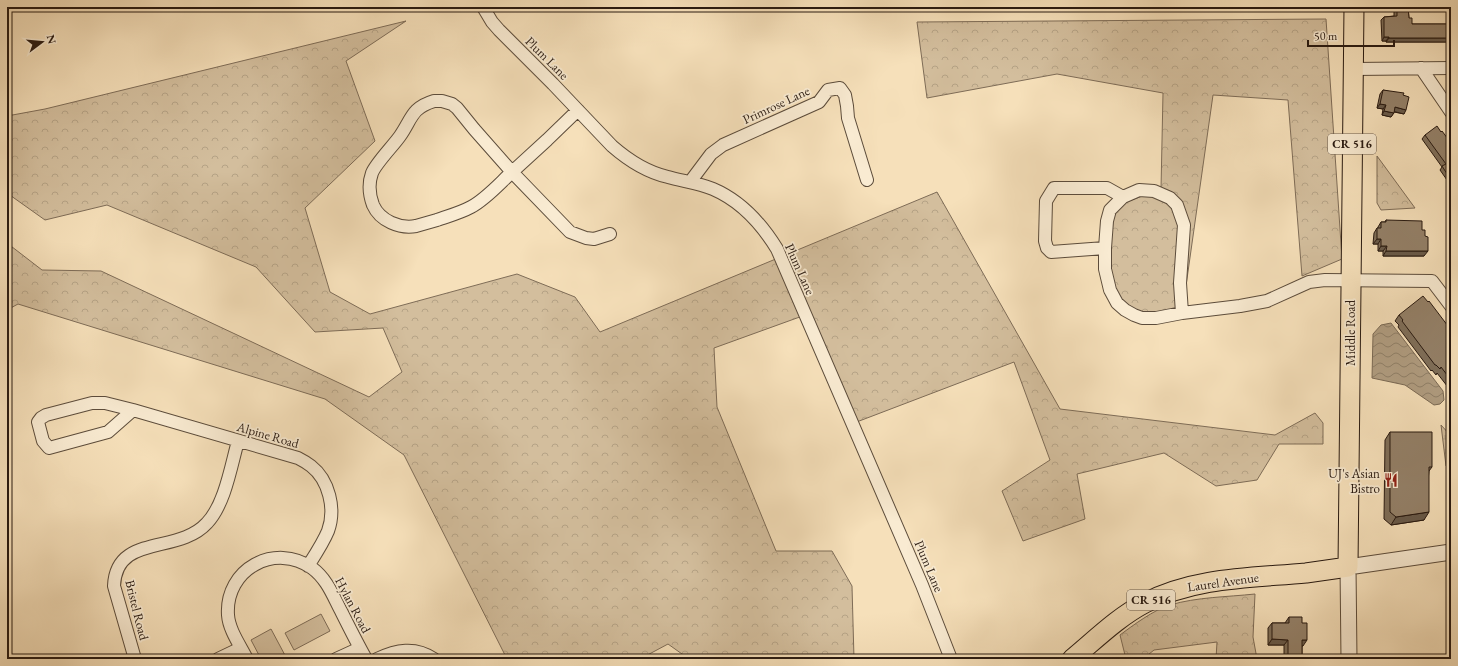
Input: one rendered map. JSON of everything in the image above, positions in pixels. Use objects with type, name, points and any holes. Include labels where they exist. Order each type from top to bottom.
[{"type":"main road","name":"Middle Road","points":[[1348,567],[1354,7]]},
{"type":"main road","name":"Laurel Avenue","points":[[1072,659],[1124,616],[1143,604],[1178,589],[1207,582],[1306,573],[1348,567]]},
{"type":"street","name":"Plum Lane","points":[[483,7],[499,30],[612,146],[631,161],[656,174],[711,188],[740,205],[760,224],[777,249],[922,585],[951,659]]},
{"type":"street","points":[[1421,68],[1451,112]]},
{"type":"street","points":[[1354,70],[1451,68]]},
{"type":"street","name":"Primrose Lane","points":[[690,182],[711,154],[723,145],[819,102],[828,90],[840,88],[845,95],[848,118],[867,180]]},
{"type":"street","points":[[578,110],[547,140],[512,172],[480,201],[472,207],[457,214],[416,226],[405,227],[394,224],[385,219],[374,207],[370,198],[369,183],[373,171],[407,125],[411,116],[418,108],[425,104],[434,101],[442,102],[452,104],[457,108],[512,172],[570,232],[586,238],[594,239],[610,234]]},
{"type":"street","points":[[1105,248],[1051,252],[1047,248],[1045,241],[1046,201],[1054,188],[1107,188],[1123,197]]},
{"type":"street","points":[[1182,313],[1180,283],[1184,225],[1177,205],[1170,198],[1154,190],[1139,190],[1123,197],[1110,210],[1107,221],[1105,269],[1110,290],[1117,303],[1125,310],[1142,318],[1156,318],[1267,301],[1309,282],[1325,280],[1432,282],[1451,306]]},
{"type":"street","name":"Alpine Road","points":[[133,410],[108,432],[49,448],[43,441],[38,422],[40,418],[46,415],[92,403],[105,404],[133,410],[298,458],[312,466],[322,479],[329,493],[330,500],[331,511],[328,532],[308,566]]},
{"type":"street","name":"Bristel Road","points":[[135,659],[114,586],[114,576],[117,568],[128,554],[185,538],[192,535],[208,522],[221,503],[238,441]]},
{"type":"street","points":[[1348,567],[1451,552]]},
{"type":"street","name":"Hylan Road","points":[[247,659],[232,629],[228,613],[230,596],[238,579],[251,566],[273,558],[294,559],[308,566],[325,581],[366,659]]},
{"type":"street","name":"Middle Road","points":[[1348,567],[1349,659]]},
{"type":"street","points":[[218,659],[241,648]]},
{"type":"street","points":[[336,659],[360,648]]},
{"type":"street","points":[[377,659],[398,651],[410,650],[422,652],[434,659]]},
{"type":"green space","points":[[1326,19],[1342,259],[1302,276],[1288,100],[1213,95],[1183,307],[1156,319],[1116,301],[1108,263],[1113,207],[1161,189],[1163,93],[1057,74],[927,98],[917,22]]},
{"type":"green space","points":[[406,21],[346,61],[375,141],[305,208],[330,292],[370,314],[517,274],[575,297],[600,332],[937,192],[1060,409],[1275,435],[1315,413],[1323,423],[1323,444],[1279,444],[1257,480],[1216,486],[1164,453],[1077,474],[1085,519],[1023,541],[1002,491],[1050,460],[1014,362],[854,423],[808,314],[714,348],[717,407],[776,551],[832,551],[852,586],[854,659],[689,659],[668,644],[640,659],[507,659],[404,455],[325,399],[18,304],[7,310],[7,243],[42,270],[101,271],[369,397],[402,372],[383,328],[315,332],[256,267],[107,205],[45,220],[7,193],[7,116],[45,109]]},
{"type":"green space","points":[[1377,156],[1415,208],[1381,210],[1377,203]]},
{"type":"green space","points":[[1441,425],[1451,436],[1451,469],[1446,466]]},
{"type":"green space","points":[[1255,594],[1253,637],[1257,659],[1216,659],[1217,642],[1154,650],[1143,659],[1126,659],[1120,635],[1158,610],[1170,605],[1191,600]]},
{"type":"green space","points":[[321,614],[330,631],[294,650],[285,633]]},
{"type":"green space","points":[[271,629],[287,659],[261,659],[251,640]]},
{"type":"water","points":[[1391,323],[1443,391],[1444,400],[1440,404],[1434,405],[1405,385],[1372,378],[1373,334],[1381,325]]},
{"type":"building","points":[[1397,7],[1408,7],[1409,18],[1412,18],[1412,24],[1451,24],[1451,38],[1384,37],[1384,17],[1397,16]]},
{"type":"building","points":[[1383,90],[1404,93],[1403,95],[1409,97],[1406,110],[1395,107],[1394,113],[1384,111],[1386,105],[1380,104]]},
{"type":"building","points":[[1437,126],[1451,143],[1451,176],[1449,177],[1442,166],[1446,164],[1425,135]]},
{"type":"building","points":[[1386,220],[1422,221],[1422,230],[1425,230],[1425,236],[1428,237],[1428,251],[1386,251],[1387,246],[1381,246],[1381,239],[1377,239],[1377,228],[1381,228],[1381,222],[1386,222]]},
{"type":"building","points":[[1423,296],[1428,302],[1429,301],[1451,330],[1451,380],[1441,367],[1440,369],[1435,365],[1399,315]]},
{"type":"building","points":[[1390,432],[1432,432],[1432,467],[1429,467],[1429,512],[1396,517],[1390,512]]},
{"type":"building","points":[[1289,617],[1302,617],[1302,623],[1307,623],[1307,640],[1302,640],[1302,657],[1288,657],[1288,640],[1272,639],[1272,623],[1289,623]]},
{"type":"waterway","points":[[1449,445],[1451,456]]},
{"type":"place","name":"UJ's Asian Bistro","points":[[1391,480]]}]
